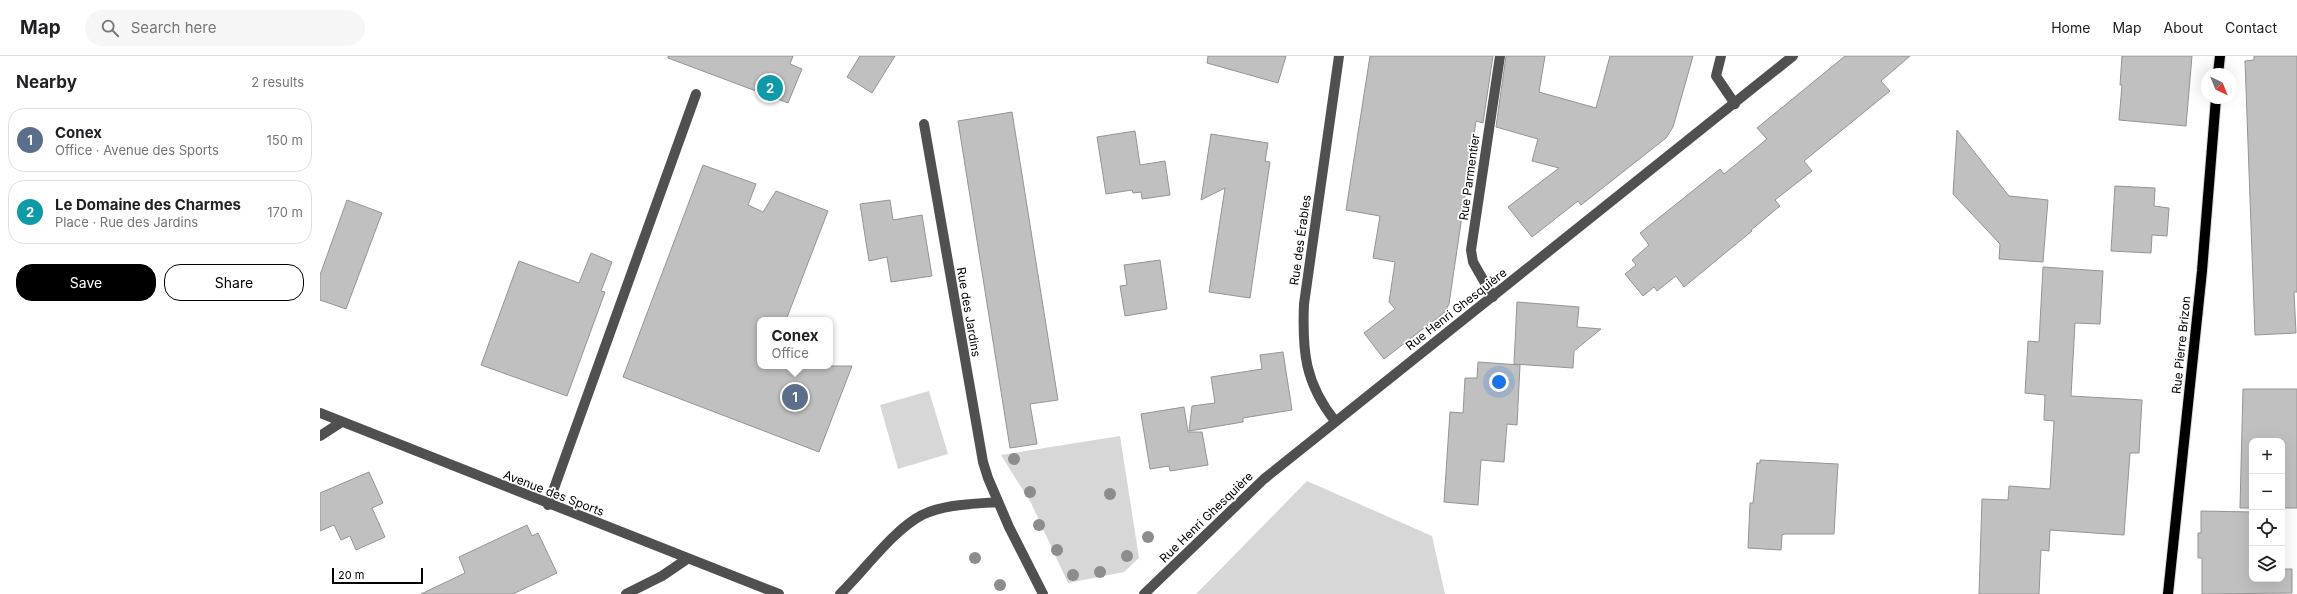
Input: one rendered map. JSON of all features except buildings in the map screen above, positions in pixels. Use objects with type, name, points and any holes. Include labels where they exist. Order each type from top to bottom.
[{"type":"main road","points":[[2219,68],[2220,56]]},
{"type":"main road","name":"Rue Pierre Brizon","points":[[2168,594],[2202,270],[2216,104]]},
{"type":"street","name":"Rue des Érables","points":[[1335,421],[1322,404],[1311,384],[1307,367],[1303,323],[1304,304],[1340,56]]},
{"type":"street","name":"Rue Parmentier","points":[[1493,297],[1473,262],[1471,250],[1500,56]]},
{"type":"street","points":[[1721,56],[1716,76],[1735,104]]},
{"type":"street","name":"Rue Henri Ghesquière","points":[[1144,594],[1245,496],[1335,421],[1493,297],[1793,56]]},
{"type":"street","points":[[548,505],[696,94]]},
{"type":"street","name":"Rue des Jardins","points":[[924,124],[978,440],[988,478],[998,502]]},
{"type":"street","name":"Avenue des Sports","points":[[320,414],[548,505],[779,594]]},
{"type":"street","points":[[320,436],[340,423]]},
{"type":"street","points":[[840,594],[908,525],[923,515],[960,505],[998,502],[1043,594]]},
{"type":"street","points":[[626,594],[662,576],[687,559]]},
{"type":"shaded area","points":[[929,391],[948,454],[898,469],[880,405]]},
{"type":"shaded area","points":[[1120,436],[1139,558],[1124,572],[1068,583],[1031,503],[1001,455]]},
{"type":"shaded area","points":[[1307,481],[1432,536],[1445,594],[1196,594]]},
{"type":"place","name":"Le Domaine des Charmes","points":[[770,88]]},
{"type":"place","name":"Conex","points":[[795,397]]}]
